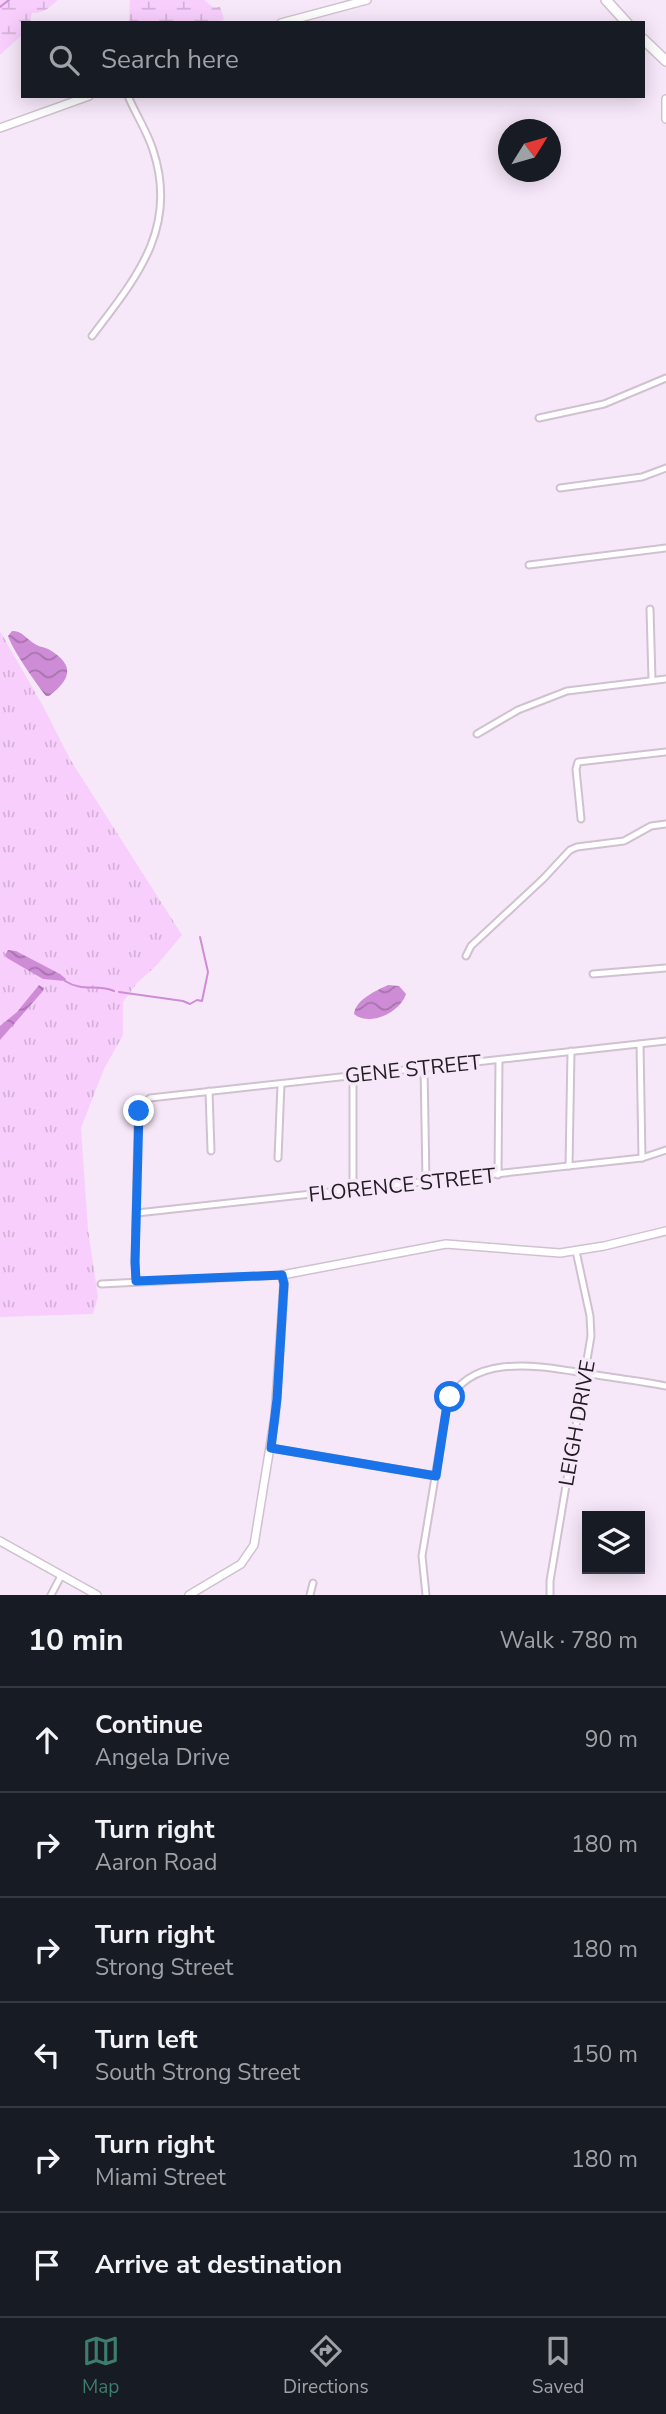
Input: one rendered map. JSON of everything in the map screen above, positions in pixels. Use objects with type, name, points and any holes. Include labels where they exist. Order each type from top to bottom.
[{"type":"main road","points":[[606,0],[625,21]]},
{"type":"main road","points":[[645,41],[666,61]]},
{"type":"street","points":[[288,21],[367,0]]},
{"type":"street","points":[[0,128],[83,98]]},
{"type":"street","points":[[92,336],[141,270],[159,216],[160,184],[154,153],[129,98]]},
{"type":"street","points":[[666,99],[666,119]]},
{"type":"street","points":[[539,418],[604,404],[666,378]]},
{"type":"street","points":[[559,488],[642,477],[666,468]]},
{"type":"street","points":[[529,565],[666,548]]},
{"type":"street","points":[[650,609],[652,680]]},
{"type":"street","points":[[477,734],[518,710],[567,691],[666,679]]},
{"type":"street","points":[[581,819],[576,769],[578,762],[666,752]]},
{"type":"street","points":[[466,956],[471,946],[570,850],[624,841],[651,826],[666,824]]},
{"type":"street","points":[[593,974],[666,968]]},
{"type":"street","name":"GENE STREET","points":[[137,1213],[139,1111],[146,1099],[666,1041]]},
{"type":"street","points":[[640,1044],[642,1158]]},
{"type":"street","points":[[569,1166],[571,1051]]},
{"type":"street","points":[[498,1175],[499,1060]]},
{"type":"street","points":[[424,1067],[426,1181]]},
{"type":"street","points":[[353,1074],[353,1188]]},
{"type":"street","points":[[278,1158],[281,1084]]},
{"type":"street","points":[[209,1091],[211,1151]]},
{"type":"street","name":"FLORENCE STREET","points":[[137,1213],[642,1158],[666,1150]]},
{"type":"street","points":[[136,1281],[137,1213]]},
{"type":"street","points":[[101,1284],[282,1275],[446,1244],[550,1252],[576,1251],[666,1231]]},
{"type":"street","name":"LEIGH DRIVE","points":[[550,1595],[591,1326],[576,1251]]},
{"type":"street","points":[[189,1595],[232,1571],[250,1554],[257,1534],[277,1399],[284,1284],[282,1275]]},
{"type":"street","points":[[426,1595],[422,1556],[447,1405],[455,1391],[467,1379],[488,1371],[527,1364],[666,1386]]},
{"type":"street","points":[[271,1448],[436,1476]]},
{"type":"street","points":[[0,1541],[97,1595]]},
{"type":"street","points":[[51,1595],[61,1576]]},
{"type":"street","points":[[310,1595],[313,1583]]},
{"type":"green space","points":[[0,0],[58,0],[43,11],[32,13],[30,21],[21,21],[21,36],[0,55]]},
{"type":"green space","points":[[130,0],[204,0],[213,7],[220,7],[224,19],[220,21],[129,20]]},
{"type":"green space","points":[[0,631],[70,759],[182,935],[123,1002],[123,1035],[104,1069],[81,1128],[88,1229],[98,1297],[93,1314],[0,1317]]},
{"type":"water","points":[[12,631],[19,632],[37,645],[50,650],[67,667],[62,684],[49,696],[42,691],[14,649],[8,636]]},
{"type":"water","points":[[8,950],[16,951],[60,974],[65,981],[43,979],[7,958],[5,955]]},
{"type":"water","points":[[39,985],[44,988],[43,991],[0,1040],[0,1026],[17,1012]]},
{"type":"water","points":[[388,985],[399,986],[406,994],[397,1007],[375,1018],[360,1018],[354,1014],[362,1000]]},
{"type":"waterway","points":[[0,7],[9,0]]},
{"type":"waterway","points":[[119,992],[190,1004],[197,1000],[202,1001],[208,972],[200,937]]},
{"type":"waterway","points":[[65,981],[78,986],[114,991]]},
{"type":"route","points":[[139,1111],[136,1281],[282,1275],[284,1284],[277,1399],[271,1448],[436,1476],[450,1397]]}]
